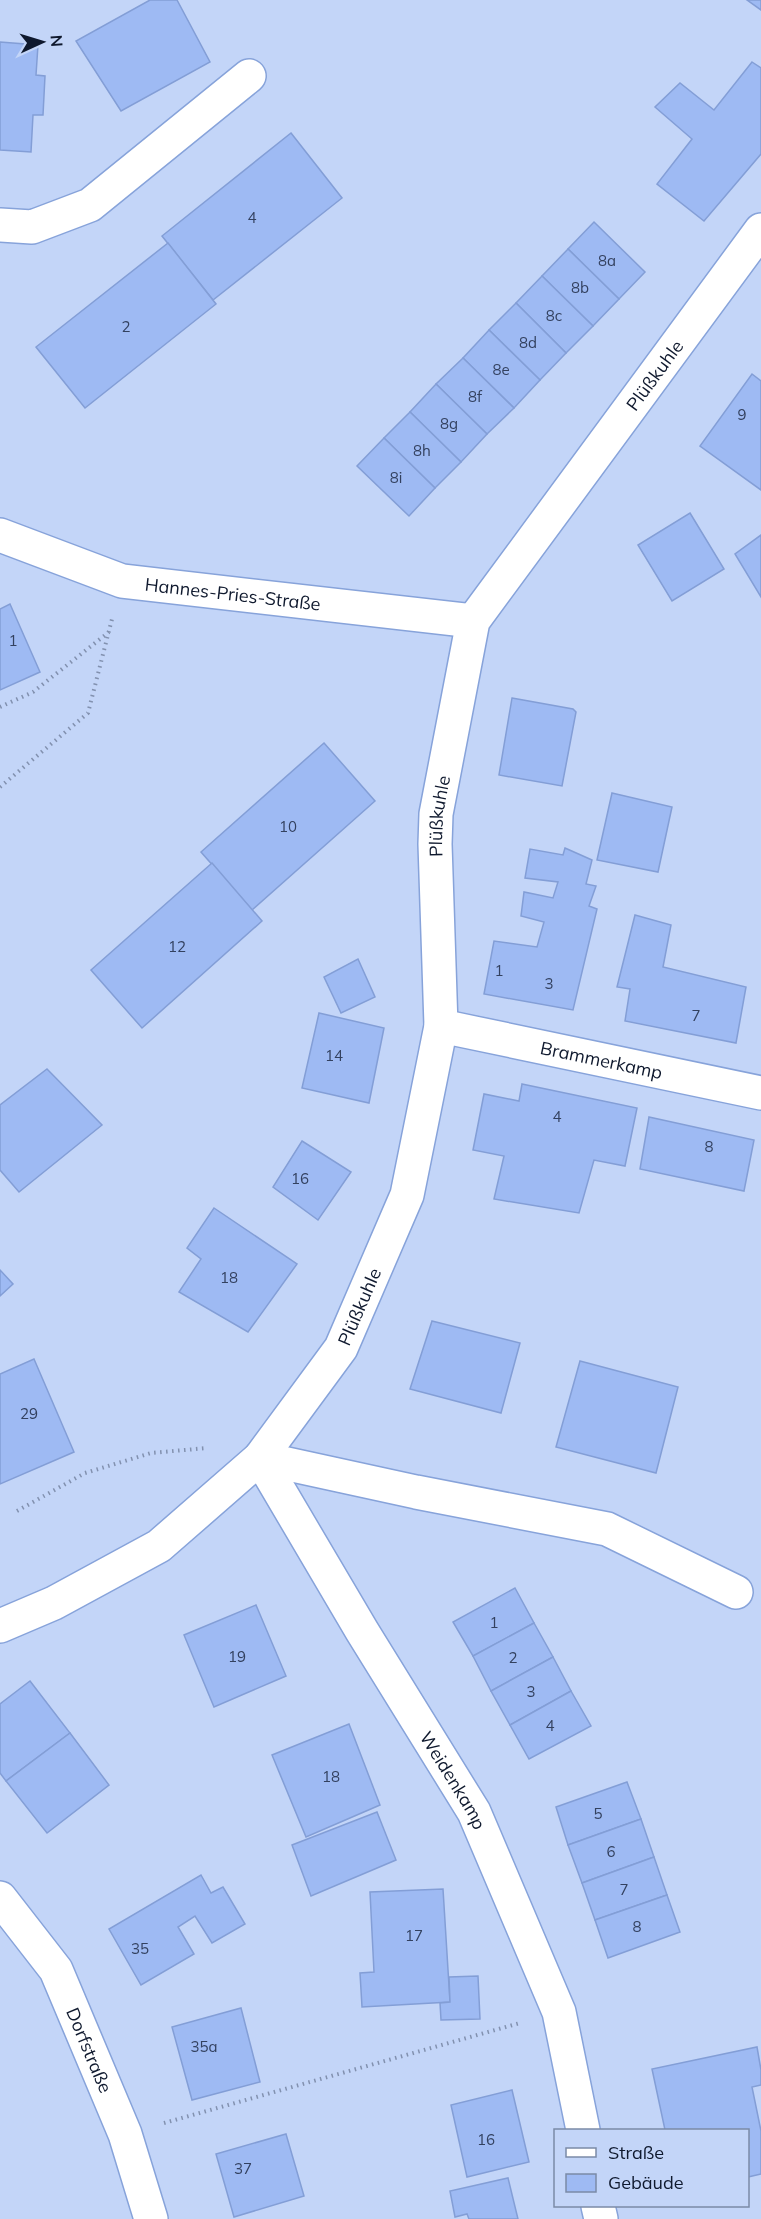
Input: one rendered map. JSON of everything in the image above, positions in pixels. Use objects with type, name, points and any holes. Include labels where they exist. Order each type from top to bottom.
[{"type":"street","points":[[0,225],[32,227],[90,205],[249,76]]},
{"type":"street","name":"Plüßkuhle","points":[[0,1626],[54,1603],[159,1546],[260,1458],[341,1348],[407,1196],[441,1026],[436,814],[473,621],[761,230]]},
{"type":"street","name":"Hannes-Pries-Straße","points":[[0,535],[122,581],[473,621]]},
{"type":"street","name":"Brammerkamp","points":[[441,1026],[761,1093]]},
{"type":"street","points":[[260,1458],[416,1492],[607,1529],[736,1592]]},
{"type":"street","name":"Weidenkamp","points":[[260,1458],[474,1812],[559,2012],[583,2129]]},
{"type":"street","name":"Dorfstraße","points":[[0,1898],[56,1970],[125,2134],[151,2219]]},
{"type":"path","points":[[0,787],[88,713],[122,581]]},
{"type":"path","points":[[0,707],[33,692],[109,631]]},
{"type":"path","points":[[16,1511],[85,1473],[152,1453],[213,1448],[260,1458]]},
{"type":"path","points":[[125,2134],[559,2012]]},
{"type":"building","points":[[150,0],[177,0],[210,62],[121,111],[76,41]]},
{"type":"building","points":[[747,0],[761,0],[761,10]]},
{"type":"building","points":[[0,42],[38,45],[36,75],[45,76],[43,115],[33,115],[31,152],[0,150]]},
{"type":"building","points":[[752,62],[761,68],[761,154],[704,221],[657,184],[692,139],[655,107],[680,83],[714,110]]},
{"type":"building","points":[[291,133],[342,198],[213,300],[162,236]]},
{"type":"building","points":[[594,222],[645,272],[619,299],[568,249]]},
{"type":"building","points":[[168,243],[216,304],[85,408],[36,347]]},
{"type":"building","points":[[568,249],[619,299],[593,326],[542,276]]},
{"type":"building","points":[[542,276],[593,326],[566,353],[516,303]]},
{"type":"building","points":[[516,303],[566,353],[540,380],[489,330]]},
{"type":"building","points":[[489,330],[540,380],[514,408],[463,358]]},
{"type":"building","points":[[463,358],[514,408],[487,434],[436,384]]},
{"type":"building","points":[[752,374],[761,381],[761,490],[700,446]]},
{"type":"building","points":[[436,384],[487,434],[461,462],[410,412]]},
{"type":"building","points":[[410,412],[461,462],[435,488],[384,438]]},
{"type":"building","points":[[384,438],[435,488],[409,516],[357,466]]},
{"type":"building","points":[[690,513],[724,569],[672,601],[638,545]]},
{"type":"building","points":[[761,535],[761,597],[735,554]]},
{"type":"building","points":[[10,604],[40,672],[0,690],[0,609]]},
{"type":"building","points":[[512,698],[573,709],[576,712],[562,786],[499,775]]},
{"type":"building","points":[[324,743],[375,801],[252,910],[201,852]]},
{"type":"building","points":[[612,793],[672,807],[658,872],[597,860]]},
{"type":"building","points":[[565,848],[592,860],[586,884],[596,886],[589,906],[597,909],[573,1010],[484,994],[494,941],[537,947],[544,922],[521,916],[524,892],[553,898],[558,882],[525,878],[530,849],[563,855]]},
{"type":"building","points":[[212,863],[262,921],[142,1028],[91,970]]},
{"type":"building","points":[[635,915],[671,925],[663,967],[746,987],[736,1043],[625,1021],[630,989],[617,987]]},
{"type":"building","points":[[358,959],[375,997],[341,1013],[324,977]]},
{"type":"building","points":[[319,1013],[384,1028],[369,1103],[302,1088]]},
{"type":"building","points":[[47,1069],[102,1125],[19,1192],[0,1170],[0,1105]]},
{"type":"building","points":[[522,1084],[637,1108],[625,1166],[594,1160],[579,1213],[494,1199],[504,1156],[473,1150],[484,1094],[519,1101]]},
{"type":"building","points":[[649,1117],[754,1140],[744,1191],[640,1169]]},
{"type":"building","points":[[302,1141],[351,1172],[318,1220],[273,1187]]},
{"type":"building","points":[[214,1208],[297,1264],[248,1332],[179,1292],[201,1259],[187,1248]]},
{"type":"building","points":[[0,1270],[13,1284],[0,1296]]},
{"type":"building","points":[[432,1321],[520,1343],[501,1413],[410,1389]]},
{"type":"building","points":[[34,1359],[74,1452],[0,1484],[0,1374]]},
{"type":"building","points":[[580,1361],[678,1387],[656,1473],[556,1447]]},
{"type":"building","points":[[515,1588],[534,1623],[473,1656],[453,1622]]},
{"type":"building","points":[[256,1605],[286,1676],[214,1707],[184,1635]]},
{"type":"building","points":[[534,1623],[553,1657],[491,1691],[473,1656]]},
{"type":"building","points":[[553,1657],[571,1691],[510,1725],[491,1691]]},
{"type":"building","points":[[30,1681],[70,1733],[6,1781],[0,1773],[0,1704]]},
{"type":"building","points":[[571,1691],[591,1726],[529,1759],[510,1725]]},
{"type":"building","points":[[349,1724],[380,1805],[306,1837],[272,1755]]},
{"type":"building","points":[[70,1733],[109,1785],[47,1833],[6,1781]]},
{"type":"building","points":[[627,1782],[641,1819],[568,1845],[556,1807]]},
{"type":"building","points":[[377,1812],[396,1860],[311,1896],[292,1845]]},
{"type":"building","points":[[641,1819],[654,1857],[582,1883],[568,1845]]},
{"type":"building","points":[[654,1857],[667,1895],[595,1920],[582,1883]]},
{"type":"building","points":[[201,1875],[211,1893],[223,1887],[245,1924],[212,1943],[195,1916],[178,1927],[194,1954],[141,1985],[109,1929]]},
{"type":"building","points":[[443,1889],[450,2002],[362,2007],[360,1973],[374,1972],[370,1892]]},
{"type":"building","points":[[667,1895],[680,1932],[608,1958],[595,1920]]},
{"type":"building","points":[[478,1976],[480,2019],[441,2020],[440,2003],[450,2002],[449,1977]]},
{"type":"building","points":[[241,2008],[260,2082],[192,2100],[172,2027]]},
{"type":"building","points":[[757,2047],[761,2085],[752,2087],[761,2131],[761,2174],[749,2177],[749,2129],[665,2129],[652,2069]]},
{"type":"building","points":[[512,2090],[529,2162],[467,2177],[451,2105]]},
{"type":"building","points":[[286,2134],[304,2196],[234,2217],[216,2154]]},
{"type":"building","points":[[508,2178],[518,2219],[469,2219],[467,2214],[455,2217],[450,2191]]}]
